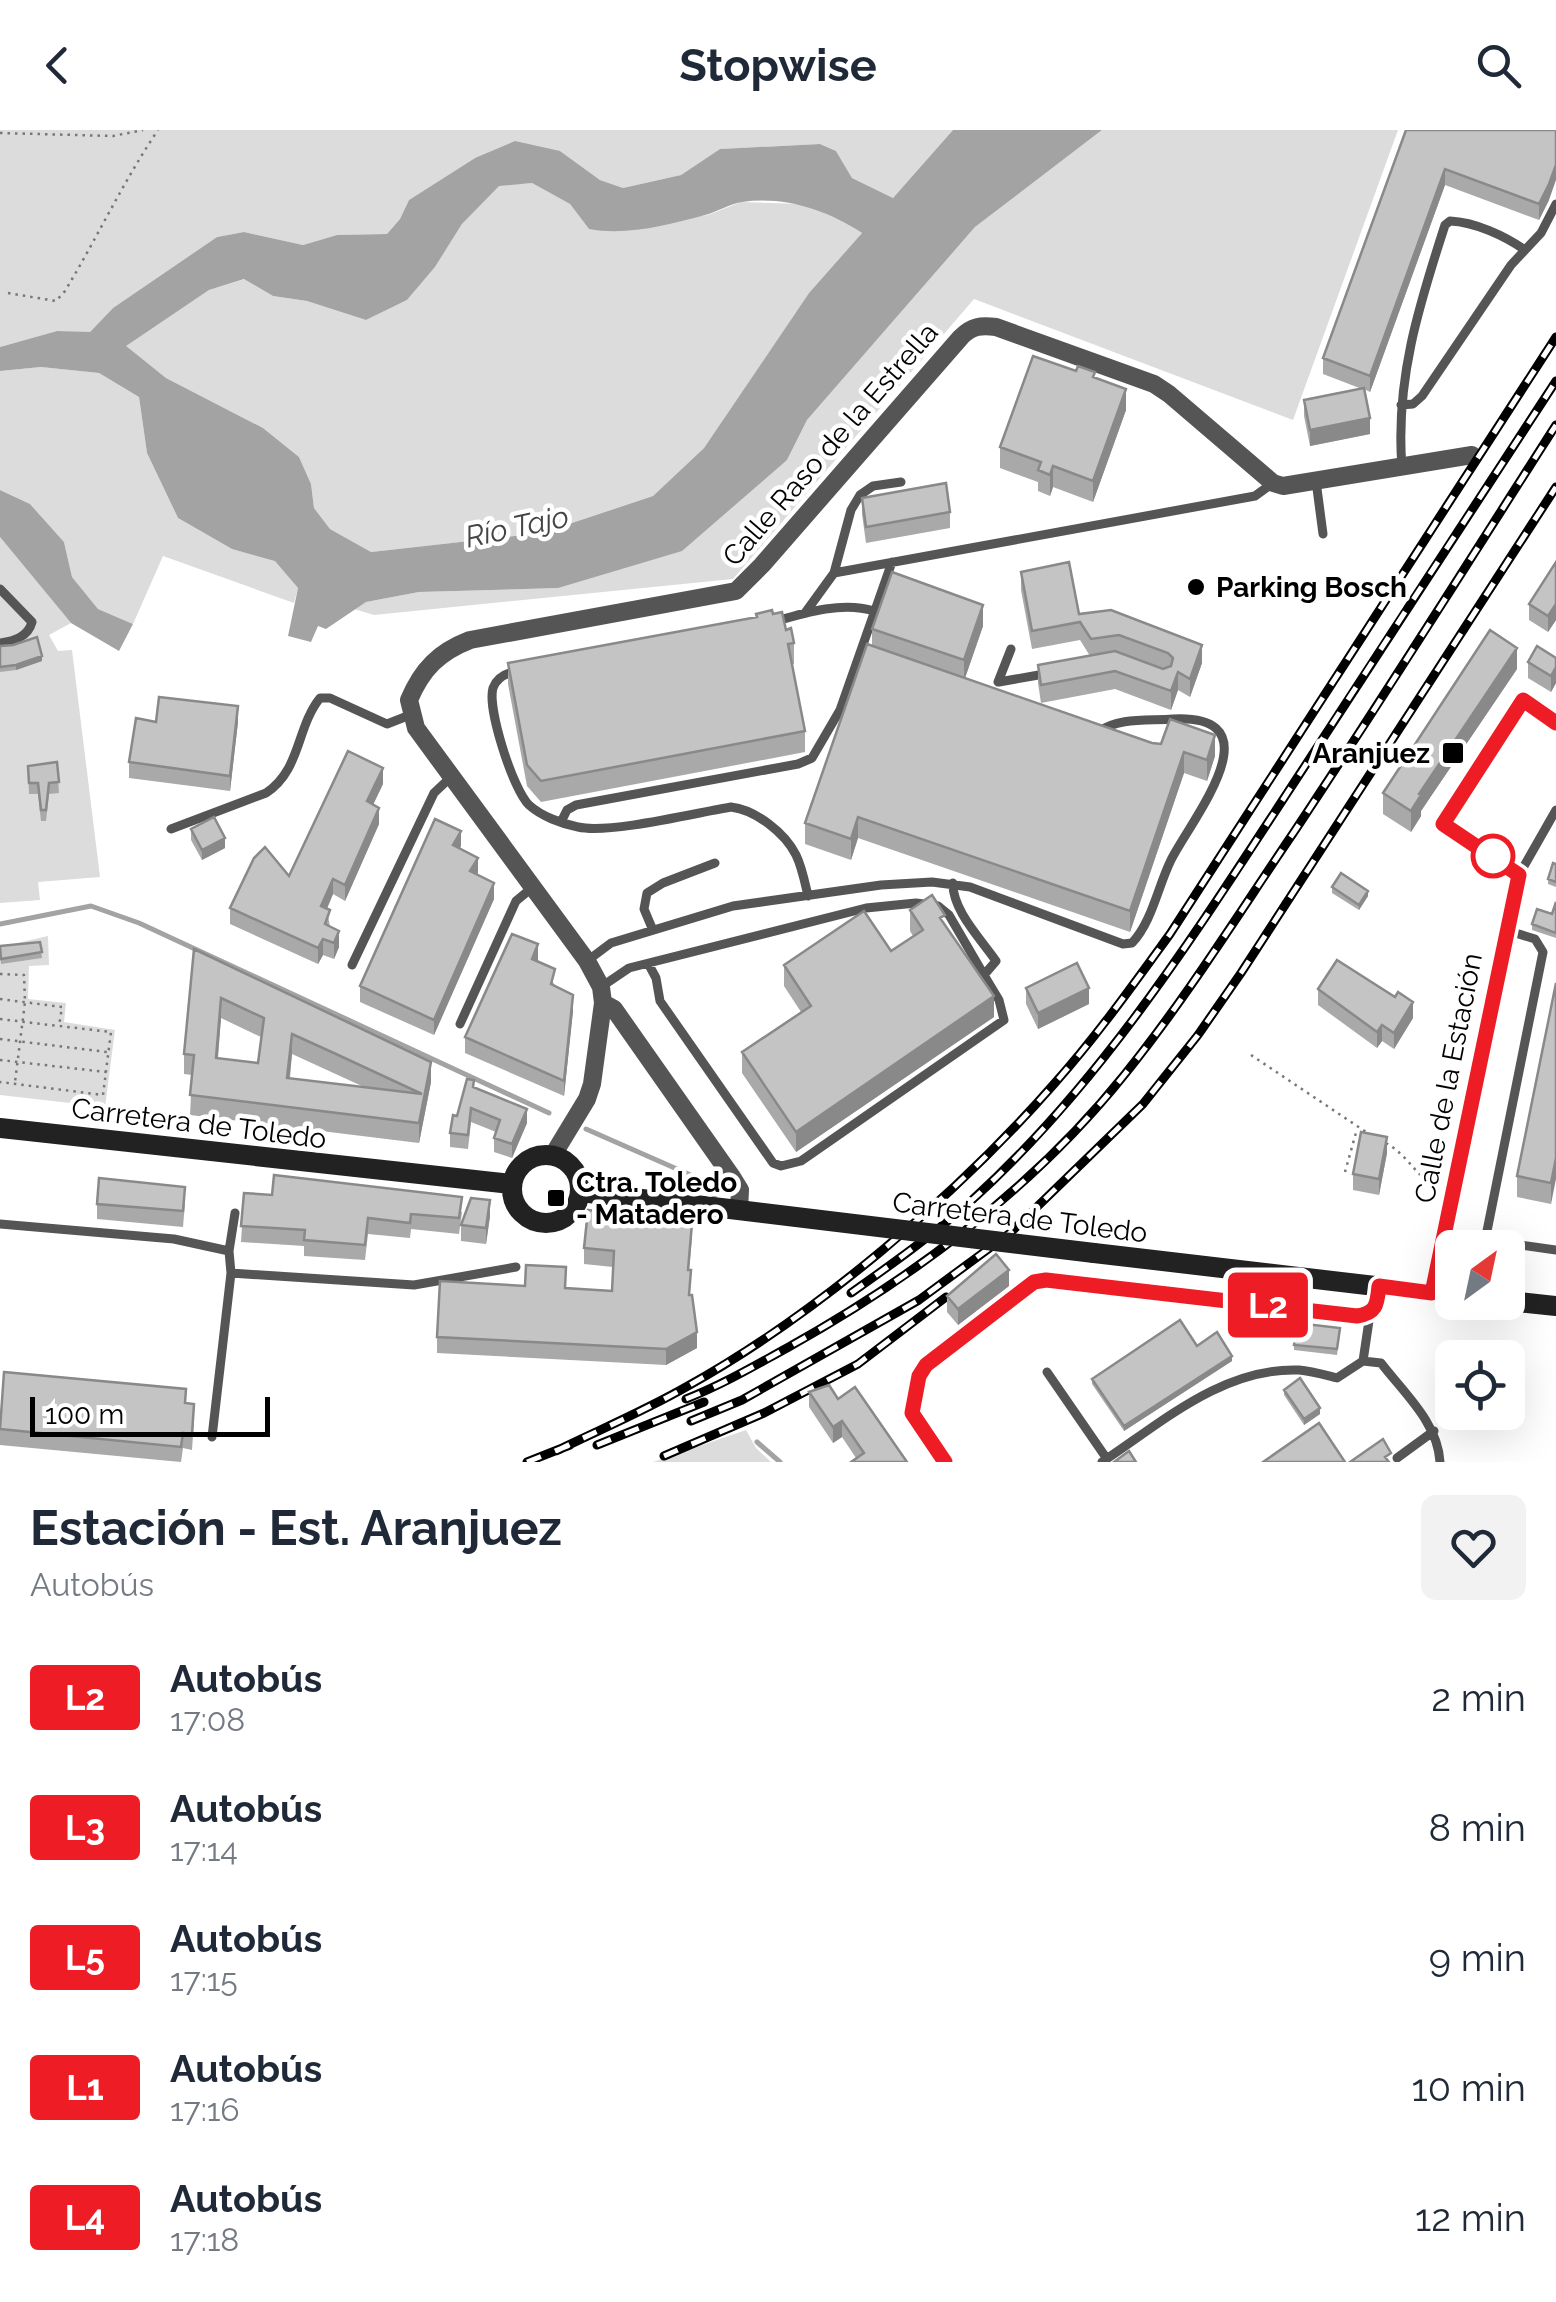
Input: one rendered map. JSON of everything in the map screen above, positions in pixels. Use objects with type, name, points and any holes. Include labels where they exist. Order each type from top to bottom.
[{"type":"street","name":"Calle Raso de la Estrella","points":[[410,715],[409,700],[429,664],[446,650],[470,640],[736,591],[969,329],[996,327],[1154,384],[1273,483]]},
{"type":"street","points":[[1273,483],[1283,486],[1472,455]]},
{"type":"street","points":[[410,715],[587,961],[602,995],[740,1190],[734,1210]]},
{"type":"street","name":"Calle de la Estación","points":[[1445,1230],[1519,875]]},
{"type":"street","points":[[553,1155],[592,1084],[602,995]]},
{"type":"street","name":"Carretera de Toledo","points":[[0,1128],[511,1184]]},
{"type":"street","points":[[553,1155],[574,1168],[580,1192],[568,1216],[542,1224],[518,1210],[511,1184],[526,1160],[553,1155]]},
{"type":"street","name":"Carretera de Toledo","points":[[580,1192],[1435,1293]]},
{"type":"street","points":[[945,1462],[912,1413],[919,1376],[926,1365],[1034,1282],[1046,1280],[1357,1316],[1370,1314],[1377,1307],[1379,1286]]},
{"type":"street","points":[[1525,1303],[1556,1306]]},
{"type":"lane","points":[[1401,405],[1413,404],[1422,396],[1511,265],[1541,234],[1556,204]]},
{"type":"lane","points":[[1402,467],[1401,405],[1414,322],[1446,225],[1462,221],[1525,250]]},
{"type":"lane","points":[[1316,481],[1323,534]]},
{"type":"lane","points":[[805,612],[834,573],[851,510],[860,496],[873,486],[901,482]]},
{"type":"lane","points":[[834,573],[1255,496],[1273,483]]},
{"type":"lane","points":[[561,822],[567,810],[576,805],[798,764],[812,758],[840,710],[892,562]]},
{"type":"lane","points":[[0,590],[32,622],[30,630],[15,640],[0,643]]},
{"type":"lane","points":[[758,626],[805,612],[859,606],[874,611]]},
{"type":"lane","points":[[992,699],[1011,649]]},
{"type":"lane","points":[[860,654],[879,660]]},
{"type":"lane","points":[[530,668],[512,672],[494,683],[492,695],[503,754],[526,803],[561,822],[596,829],[732,807],[749,809],[796,853],[808,896]]},
{"type":"lane","points":[[998,682],[1057,672]]},
{"type":"lane","points":[[171,829],[280,784],[290,770],[320,698],[330,698],[387,724],[410,715]]},
{"type":"lane","points":[[1556,723],[1523,700],[1443,824],[1519,875],[1556,810]]},
{"type":"lane","points":[[587,961],[611,943],[733,906],[881,885],[953,883],[1132,944],[1142,930],[1172,858],[1222,773],[1225,744],[1218,731],[1203,722],[1184,719],[1114,722],[1094,736],[1110,741]]},
{"type":"lane","points":[[352,965],[434,793],[452,776]]},
{"type":"lane","points":[[652,928],[644,909],[647,893],[715,863]]},
{"type":"lane","points":[[953,883],[952,894],[958,905],[996,961],[984,975]]},
{"type":"lane","points":[[460,1024],[516,901],[534,887]]},
{"type":"lane","points":[[602,995],[629,968],[866,908],[916,903],[938,906],[949,915],[1000,1000],[1004,1020],[801,1162],[781,1166],[774,1163],[660,1001],[656,978],[648,965]]},
{"type":"lane","points":[[1488,1230],[1544,952],[1535,939],[1506,930]]},
{"type":"lane","points":[[212,1437],[234,1212]]},
{"type":"lane","points":[[0,1224],[174,1239],[229,1251]]},
{"type":"lane","points":[[1525,1246],[1556,1250]]},
{"type":"lane","points":[[231,1273],[414,1284],[516,1267]]},
{"type":"lane","points":[[1363,1361],[1370,1314]]},
{"type":"lane","points":[[1047,1372],[1104,1460],[1217,1386],[1298,1370],[1338,1378],[1363,1361],[1381,1364],[1434,1431],[1440,1444],[1440,1462]]},
{"type":"lane","points":[[1397,1458],[1434,1431]]},
{"type":"path","points":[[0,133],[113,136],[143,130]]},
{"type":"path","points":[[8,293],[56,301],[108,220],[125,179],[158,130]]},
{"type":"path","points":[[0,974],[24,975],[25,1002],[15,1084]]},
{"type":"path","points":[[0,999],[62,1007],[60,1026]]},
{"type":"path","points":[[0,1019],[111,1032],[103,1095],[0,1082]]},
{"type":"path","points":[[0,1040],[108,1052]]},
{"type":"path","points":[[1251,1055],[1357,1128],[1402,1152],[1424,1182],[1453,1190]]},
{"type":"path","points":[[0,1060],[106,1072]]},
{"type":"path","points":[[1344,1172],[1357,1128]]},
{"type":"shaded area","points":[[0,130],[953,130],[893,198],[852,178],[836,151],[820,144],[720,149],[681,175],[623,188],[600,180],[560,151],[475,158],[409,200],[387,234],[337,235],[303,245],[244,232],[217,237],[113,308],[89,333],[57,331],[0,347]]},
{"type":"shaded area","points":[[953,130],[1102,130],[975,227],[807,420],[787,460],[682,551],[558,588],[419,592],[366,602],[326,629],[318,626],[311,642],[288,636],[298,588],[275,561],[232,549],[178,518],[147,453],[139,397],[99,373],[41,367],[0,371],[0,347],[57,331],[90,332],[113,308],[217,237],[244,232],[303,245],[337,235],[387,234],[409,200],[475,158],[515,141],[560,151],[600,180],[623,188],[681,175],[720,149],[820,144],[836,151],[852,178],[893,198]],"holes":[[[532,183],[570,204],[589,229],[603,231],[662,226],[737,203],[774,201],[805,207],[862,233],[809,293],[704,448],[653,496],[542,533],[371,552],[330,529],[314,508],[311,484],[299,457],[263,428],[166,378],[126,346],[209,290],[244,279],[273,296],[307,301],[366,320],[407,300],[435,267],[462,224],[499,186]]]},
{"type":"shaded area","points":[[1102,130],[1398,130],[1293,420],[974,299],[733,579],[374,615],[354,609],[366,602],[419,592],[558,588],[787,460],[807,420],[975,227]]},
{"type":"shaded area","points":[[532,183],[570,204],[589,229],[708,215],[741,202],[804,204],[841,219],[862,233],[809,293],[704,448],[653,496],[542,533],[371,552],[330,529],[314,508],[311,484],[299,457],[263,428],[166,378],[125,346],[209,290],[245,279],[273,296],[307,301],[366,320],[407,300],[435,267],[462,224],[499,185]]},
{"type":"shaded area","points":[[41,367],[99,373],[139,397],[147,453],[178,518],[232,549],[275,560],[298,588],[294,603],[163,556],[133,624],[98,609],[72,577],[64,542],[30,504],[0,490],[0,371]]},
{"type":"shaded area","points":[[0,490],[30,504],[64,542],[72,577],[98,609],[133,624],[119,651],[71,623],[0,537]]},
{"type":"shaded area","points":[[0,537],[71,623],[49,635],[58,651],[72,650],[100,877],[38,882],[40,900],[0,903]]},
{"type":"shaded area","points":[[48,936],[49,965],[29,966],[28,999],[66,1003],[64,1022],[115,1030],[105,1107],[0,1095],[0,947]]},
{"type":"shaded area","points":[[746,1430],[756,1448],[771,1462],[653,1462]]},
{"type":"building","points":[[1406,130],[1556,130],[1556,165],[1539,204],[1445,169],[1370,376],[1323,358]]},
{"type":"building","points":[[1033,356],[1076,371],[1078,366],[1095,372],[1093,377],[1126,389],[1093,481],[1053,466],[1050,475],[1038,470],[1041,462],[1000,447]]},
{"type":"building","points":[[1364,388],[1370,418],[1310,430],[1304,400]]},
{"type":"building","points":[[946,483],[950,512],[866,527],[862,498]]},
{"type":"building","points":[[1069,562],[1079,614],[1111,610],[1202,645],[1190,679],[1178,672],[1171,691],[1115,671],[1041,685],[1038,665],[1115,651],[1163,669],[1171,666],[1173,658],[1119,635],[1091,639],[1080,622],[1032,631],[1021,572]]},
{"type":"building","points":[[1556,562],[1556,604],[1548,616],[1529,604]]},
{"type":"building","points":[[892,572],[983,605],[964,660],[872,629]]},
{"type":"building","points":[[772,610],[773,614],[782,612],[786,630],[791,628],[794,643],[788,644],[805,731],[541,781],[527,765],[508,663],[757,617],[756,614]]},
{"type":"building","points":[[1490,630],[1517,648],[1411,811],[1383,793]]},
{"type":"building","points":[[37,637],[42,656],[0,667],[0,646]]},
{"type":"building","points":[[867,644],[1152,743],[1161,744],[1170,719],[1215,735],[1207,760],[1184,752],[1130,911],[858,817],[851,839],[805,823]]},
{"type":"building","points":[[1537,646],[1556,658],[1551,676],[1528,662]]},
{"type":"building","points":[[159,697],[238,706],[230,776],[129,762],[136,718],[156,722]]},
{"type":"building","points":[[348,751],[383,768],[367,801],[379,808],[345,885],[333,879],[321,906],[330,910],[325,924],[339,931],[334,943],[323,939],[318,948],[230,908],[254,858],[265,847],[289,876]]},
{"type":"building","points":[[57,762],[59,782],[49,783],[46,810],[41,810],[38,783],[29,783],[28,766]]},
{"type":"building","points":[[214,817],[225,838],[202,850],[191,829]]},
{"type":"building","points":[[435,819],[461,831],[453,845],[478,858],[470,871],[494,883],[434,1020],[360,986]]},
{"type":"building","points":[[1553,863],[1556,864],[1556,882],[1548,879]]},
{"type":"building","points":[[1341,873],[1368,891],[1359,905],[1332,887]]},
{"type":"building","points":[[932,895],[945,915],[940,918],[994,996],[796,1132],[742,1052],[811,1006],[784,965],[864,911],[891,951],[923,930],[910,910]]},
{"type":"building","points":[[1556,902],[1556,933],[1532,924],[1537,909],[1552,914]]},
{"type":"building","points":[[512,934],[538,944],[532,959],[555,969],[551,984],[573,995],[564,1081],[465,1037]]},
{"type":"building","points":[[40,942],[42,952],[1,959],[0,946]]},
{"type":"building","points":[[194,949],[431,1062],[419,1123],[190,1095],[194,1055],[184,1054]],"holes":[[[221,998],[264,1018],[258,1063],[216,1058]],[[292,1034],[336,1054],[422,1094],[287,1078]]]},
{"type":"building","points":[[1337,960],[1395,997],[1398,992],[1413,1002],[1394,1033],[1382,1025],[1377,1032],[1318,989]]},
{"type":"building","points":[[1077,963],[1089,988],[1038,1013],[1026,988]]},
{"type":"building","points":[[1556,983],[1556,1158],[1551,1183],[1517,1176]]},
{"type":"building","points":[[467,1079],[474,1080],[473,1087],[527,1109],[512,1144],[494,1138],[500,1120],[471,1108],[468,1135],[450,1133]]},
{"type":"building","points":[[1361,1132],[1387,1137],[1379,1179],[1353,1174]]},
{"type":"building","points":[[274,1175],[462,1197],[459,1218],[411,1214],[410,1223],[368,1218],[365,1245],[304,1240],[305,1230],[241,1226],[244,1193],[272,1195]]},
{"type":"building","points":[[99,1178],[185,1187],[183,1211],[97,1204]]},
{"type":"building","points":[[471,1198],[490,1200],[486,1228],[461,1225]]},
{"type":"building","points":[[588,1210],[692,1223],[689,1295],[697,1332],[666,1349],[437,1337],[440,1281],[525,1286],[526,1265],[566,1267],[565,1288],[612,1291],[614,1251],[584,1248]]},
{"type":"building","points":[[996,1254],[1009,1270],[958,1309],[947,1296]]},
{"type":"building","points":[[1180,1320],[1197,1346],[1217,1332],[1232,1356],[1124,1426],[1092,1379]]},
{"type":"building","points":[[1297,1323],[1340,1328],[1337,1349],[1294,1345]]},
{"type":"building","points":[[4,1372],[186,1389],[185,1403],[194,1404],[192,1434],[183,1433],[181,1447],[0,1429]]},
{"type":"building","points":[[1300,1378],[1320,1408],[1304,1419],[1284,1390]]},
{"type":"building","points":[[829,1385],[838,1399],[855,1387],[907,1462],[851,1462],[864,1453],[842,1421],[833,1427],[809,1392]]},
{"type":"building","points":[[1319,1423],[1345,1462],[1263,1462]]},
{"type":"building","points":[[1383,1439],[1391,1453],[1385,1457],[1389,1462],[1350,1462]]},
{"type":"building","points":[[1129,1451],[1136,1462],[1114,1462]]},
{"type":"waterway","points":[[0,924],[91,906],[139,923],[549,1113]]},
{"type":"waterway","points":[[586,1129],[702,1180],[712,1189],[715,1199]]},
{"type":"waterway","points":[[757,1442],[780,1462]]},
{"type":"railway","points":[[556,1451],[686,1387],[834,1289],[929,1210],[1054,1084],[1170,934],[1556,337]]},
{"type":"railway","points":[[851,1293],[971,1201],[1066,1103],[1109,1050],[1228,883],[1556,381]]},
{"type":"railway","points":[[686,1399],[834,1321],[926,1260],[1012,1192],[1090,1116],[1148,1045],[1212,954],[1556,425]]},
{"type":"railway","points":[[691,1421],[742,1400],[919,1300],[1010,1233],[1143,1104],[1241,973],[1556,487]]},
{"type":"railway","points":[[664,1456],[764,1413],[858,1364],[946,1297]]},
{"type":"railway","points":[[597,1445],[704,1402]]},
{"type":"railway","points":[[527,1462],[570,1445]]},
{"type":"bus line","name":"L2","points":[[945,1462],[912,1413],[919,1376],[926,1365],[1034,1282],[1046,1280],[1357,1316],[1370,1314],[1377,1307],[1379,1286],[1432,1293],[1519,875],[1443,824],[1523,700],[1556,723]]},
{"type":"place","name":"Parking Bosch","points":[[1196,587]]},
{"type":"place","name":"Aranjuez","points":[[1453,753]]},
{"type":"place","name":"Ctra. Toledo - Matadero","points":[[556,1198]]},
{"type":"water label","name":"Río Tajo","points":[[517,527]]}]
